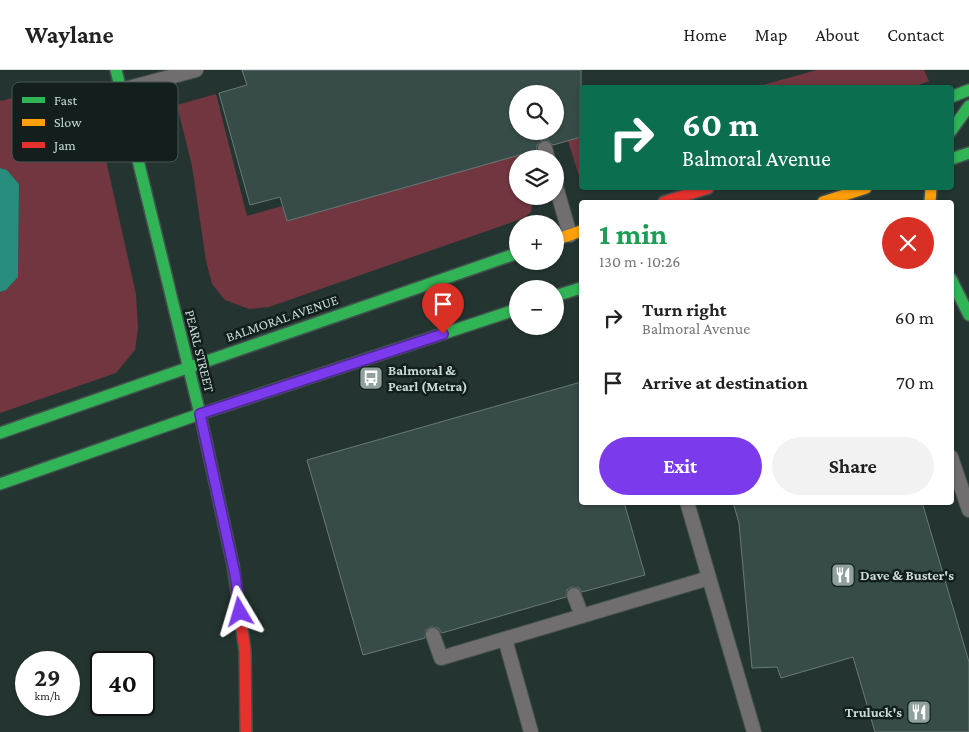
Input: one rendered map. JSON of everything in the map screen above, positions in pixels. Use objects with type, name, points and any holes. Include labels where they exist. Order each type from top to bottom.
[{"type":"main road","points":[[954,96],[969,90]]},
{"type":"main road","points":[[954,127],[969,106]]},
{"type":"main road","points":[[954,158],[969,153]]},
{"type":"main road","name":"PEARL STREET","points":[[138,162],[200,414],[235,574],[245,651],[246,732]]},
{"type":"main road","points":[[670,200],[702,190]]},
{"type":"main road","points":[[829,200],[860,190]]},
{"type":"main road","points":[[564,237],[576,233]]},
{"type":"main road","name":"BALMORAL AVENUE","points":[[0,433],[188,366],[509,256]]},
{"type":"main road","points":[[954,285],[969,316]]},
{"type":"main road","points":[[564,293],[579,289]]},
{"type":"main road","points":[[0,484],[200,414],[509,312]]},
{"type":"lane","points":[[151,82],[196,70]]},
{"type":"lane","points":[[564,204],[576,233]]},
{"type":"lane","points":[[954,466],[969,510]]},
{"type":"lane","points":[[688,505],[754,732]]},
{"type":"lane","points":[[432,636],[441,658],[709,578]]},
{"type":"lane","points":[[574,595],[582,616]]},
{"type":"lane","points":[[505,639],[531,732]]},
{"type":"shaded area","points":[[817,70],[924,70],[929,81],[919,85],[763,85]]},
{"type":"shaded area","points":[[216,94],[247,216],[282,206],[287,221],[509,158],[509,205],[532,205],[531,212],[528,215],[509,215],[509,223],[269,307],[249,309],[225,300],[212,284],[206,261],[192,166],[178,105]]},
{"type":"shaded area","points":[[12,98],[12,162],[106,162],[136,294],[138,328],[135,350],[116,373],[0,413],[0,292],[6,290],[18,277],[19,184],[7,170],[0,168],[1,101]]},
{"type":"shaded area","points":[[579,138],[579,176],[568,141]]},
{"type":"shaded area","points":[[0,168],[7,170],[19,184],[18,277],[6,290],[0,292]]},
{"type":"building","points":[[242,70],[581,70],[581,85],[579,85],[579,138],[553,145],[548,140],[564,140],[564,85],[509,85],[509,140],[542,140],[537,145],[537,150],[509,150],[509,158],[287,221],[280,197],[250,205],[219,93],[247,85]]},
{"type":"building","points":[[579,383],[579,505],[625,505],[645,575],[582,592],[579,588],[571,587],[567,590],[566,597],[442,633],[438,628],[431,627],[426,630],[425,638],[363,655],[307,460]]},
{"type":"building","name":"Dave & Buster's","points":[[734,505],[923,505],[969,662],[969,732],[875,732],[853,657],[781,678],[777,667],[752,668],[739,523]]},
{"type":"traffic: fast","points":[[116,70],[119,82]]},
{"type":"traffic: fast","points":[[954,96],[969,90]]},
{"type":"traffic: fast","points":[[954,127],[969,106]]},
{"type":"traffic: fast","points":[[954,158],[969,153]]},
{"type":"traffic: fast","points":[[138,162],[200,414],[233,565]]},
{"type":"traffic: fast","points":[[0,433],[509,256]]},
{"type":"traffic: fast","points":[[954,285],[969,315]]},
{"type":"traffic: fast","points":[[564,293],[579,289]]},
{"type":"traffic: fast","points":[[0,484],[200,414],[509,312]]},
{"type":"traffic: slow","points":[[829,200],[860,190]]},
{"type":"traffic: slow","points":[[930,200],[931,190]]},
{"type":"traffic: slow","points":[[564,237],[579,232]]},
{"type":"traffic: jam","points":[[670,200],[702,190]]},
{"type":"traffic: jam","points":[[233,565],[245,651],[246,732]]},
{"type":"place","name":"Balmoral & Pearl (Metra)","points":[[371,378]]},
{"type":"place","name":"Dave & Buster's","points":[[843,575]]},
{"type":"place","name":"Truluck's","points":[[919,712]]},
{"type":"route","points":[[240,612],[235,574],[200,414],[443,334]]}]
